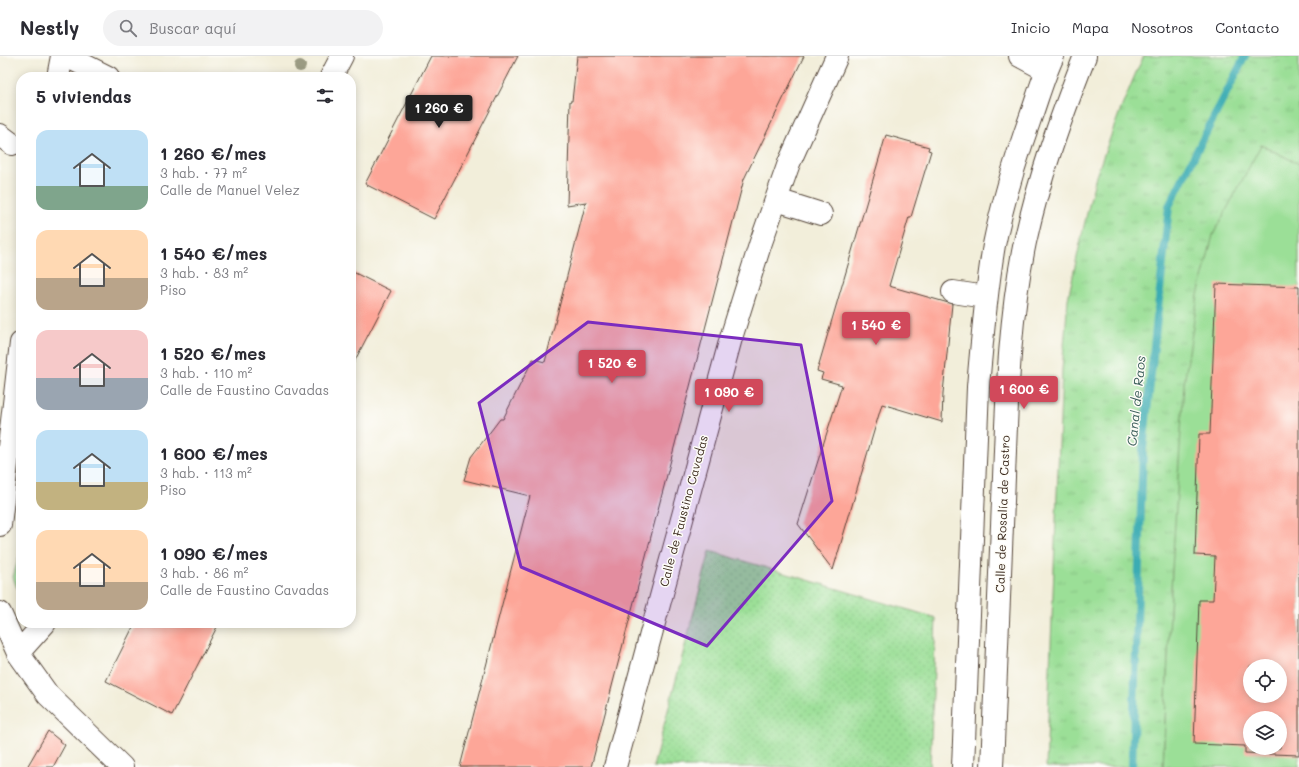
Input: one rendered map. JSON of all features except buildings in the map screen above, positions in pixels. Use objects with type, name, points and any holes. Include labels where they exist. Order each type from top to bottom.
[{"type":"street","points":[[59,72],[62,56]]},
{"type":"street","points":[[66,56],[98,72]]},
{"type":"street","points":[[334,72],[342,56]]},
{"type":"street","name":"Calle de Faustino Cavadas","points":[[615,767],[731,338],[760,245],[790,163],[838,56]]},
{"type":"street","points":[[963,767],[978,387],[986,297],[994,244],[1005,198],[1018,153],[1050,63],[1020,56]]},
{"type":"street","name":"Calle de Rosalía de Castro","points":[[992,767],[1007,408],[1016,299],[1025,242],[1039,182],[1062,112],[1085,56]]},
{"type":"street","points":[[776,200],[821,214]]},
{"type":"street","points":[[953,292],[986,297]]},
{"type":"street","points":[[0,525],[16,386]]},
{"type":"street","points":[[0,614],[18,653],[48,695],[122,767]]},
{"type":"street","points":[[18,653],[40,628]]},
{"type":"highlighted area","points":[[588,322],[801,345],[832,501],[707,646],[521,567],[479,403]]},
{"type":"green space","points":[[1144,56],[1299,56],[1299,164],[1261,145],[1172,570],[1163,767],[1046,767],[1062,370],[1068,299],[1096,176],[1120,111]]},
{"type":"green space","points":[[1261,145],[1299,164],[1299,767],[1163,767],[1172,570],[1184,384],[1198,295],[1213,235]]},
{"type":"green space","points":[[710,551],[936,618],[930,767],[653,767]]},
{"type":"green space","points":[[16,566],[16,585],[13,577]]},
{"type":"waterway","name":"Canal de Raos","points":[[1132,767],[1143,449],[1169,206],[1245,56]]}]
